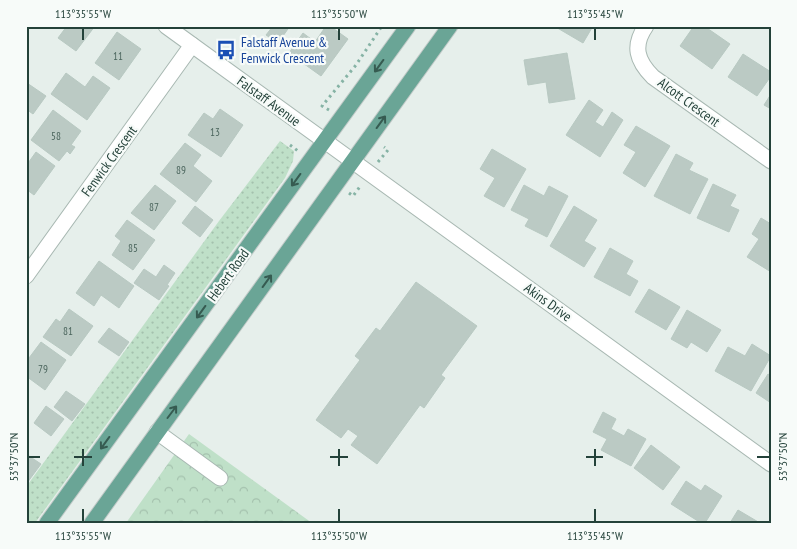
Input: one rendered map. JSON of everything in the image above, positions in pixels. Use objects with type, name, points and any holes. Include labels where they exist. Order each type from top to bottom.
[{"type":"main road","name":"Hebert Road","points":[[47,523],[408,26]]},
{"type":"main road","points":[[92,523],[450,26]]},
{"type":"street","name":"Falstaff Avenue","points":[[166,26],[325,141]]},
{"type":"street","name":"Alcott Crescent","points":[[646,26],[638,44],[639,59],[645,68],[653,76],[771,161]]},
{"type":"street","name":"Fenwick Crescent","points":[[26,276],[192,45]]},
{"type":"street","name":"Akins Drive","points":[[325,141],[771,464]]},
{"type":"street","points":[[157,432],[220,478]]},
{"type":"path","points":[[322,106],[356,65],[382,26]]},
{"type":"green space","points":[[280,141],[294,151],[293,161],[285,178],[35,523],[26,523],[26,487],[219,221]]},
{"type":"green space","points":[[189,434],[312,523],[126,523]]},
{"type":"building","points":[[67,26],[95,26],[76,51],[58,38]]},
{"type":"building","points":[[273,26],[290,26],[278,43],[266,35]]},
{"type":"building","points":[[326,26],[330,26],[348,39],[321,76],[289,53],[303,33],[315,42]]},
{"type":"building","points":[[554,26],[593,26],[583,43]]},
{"type":"building","points":[[694,26],[704,26],[730,44],[712,69],[680,46]]},
{"type":"building","points":[[117,32],[141,49],[119,80],[95,63]]},
{"type":"building","points":[[567,53],[575,99],[549,103],[546,82],[528,85],[524,60]]},
{"type":"building","points":[[743,54],[771,72],[771,76],[757,96],[728,77]]},
{"type":"building","points":[[66,73],[85,87],[93,76],[110,88],[87,120],[51,94]]},
{"type":"building","points":[[27,83],[46,96],[33,114],[26,109]]},
{"type":"building","points":[[771,94],[771,109],[764,105]]},
{"type":"building","points":[[589,100],[603,110],[595,122],[603,127],[612,112],[623,120],[600,157],[566,135]]},
{"type":"building","points":[[220,109],[243,125],[221,157],[188,135],[204,113],[213,119]]},
{"type":"building","points":[[53,110],[81,131],[71,145],[75,147],[70,154],[67,151],[59,161],[31,140]]},
{"type":"building","points":[[636,126],[670,146],[645,187],[623,173],[636,152],[624,145]]},
{"type":"building","points":[[185,143],[201,155],[193,166],[212,181],[196,202],[160,174]]},
{"type":"building","points":[[492,149],[526,169],[504,207],[484,196],[495,178],[480,169]]},
{"type":"building","points":[[36,152],[55,166],[34,195],[26,189],[26,166]]},
{"type":"building","points":[[676,154],[693,163],[689,170],[708,179],[690,214],[654,196]]},
{"type":"building","points":[[713,184],[736,195],[730,206],[739,210],[729,232],[697,218]]},
{"type":"building","points":[[155,185],[176,201],[154,230],[131,213]]},
{"type":"building","points":[[524,185],[544,196],[549,186],[568,196],[547,237],[525,226],[529,219],[511,210]]},
{"type":"building","points":[[195,206],[213,220],[200,237],[182,223]]},
{"type":"building","points":[[574,206],[597,220],[584,241],[596,248],[584,267],[550,246]]},
{"type":"building","points":[[761,218],[771,224],[771,272],[747,257],[759,239],[752,234]]},
{"type":"building","points":[[127,220],[155,240],[133,270],[112,255],[121,241],[115,236]]},
{"type":"building","points":[[610,248],[633,261],[626,274],[638,281],[630,296],[594,277]]},
{"type":"building","points":[[99,261],[134,286],[119,308],[101,295],[94,306],[76,293]]},
{"type":"building","points":[[164,265],[175,273],[159,300],[134,283],[144,269],[156,277]]},
{"type":"building","points":[[416,282],[477,326],[441,375],[445,378],[424,408],[420,405],[377,464],[351,445],[358,436],[348,429],[341,438],[316,420],[360,360],[355,356],[376,328],[380,331]]},
{"type":"building","points":[[649,289],[680,307],[666,330],[635,312]]},
{"type":"building","points":[[69,309],[93,326],[71,356],[43,337],[56,319],[60,322]]},
{"type":"building","points":[[687,310],[721,330],[707,352],[691,342],[687,348],[671,339]]},
{"type":"building","points":[[109,328],[129,342],[119,356],[98,342]]},
{"type":"building","points":[[41,342],[66,360],[45,390],[26,376],[26,362]]},
{"type":"building","points":[[752,344],[771,356],[751,391],[715,371],[728,347],[745,356]]},
{"type":"building","points":[[768,374],[771,376],[771,403],[756,393]]},
{"type":"building","points":[[66,391],[85,404],[72,421],[54,407]]},
{"type":"building","points":[[46,406],[64,419],[51,436],[34,423]]},
{"type":"building","points":[[603,412],[616,419],[611,429],[624,436],[628,429],[646,439],[631,466],[601,450],[607,439],[593,432]]},
{"type":"building","points":[[651,445],[680,467],[663,490],[634,468]]},
{"type":"building","points":[[26,454],[41,464],[27,483],[26,482]]},
{"type":"building","points":[[686,481],[701,491],[705,485],[722,496],[705,523],[701,523],[671,504]]},
{"type":"building","points":[[738,510],[760,523],[730,523]]},
{"type":"place","name":"Falstaff Avenue & Fenwick Crescent","points":[[226,50]]}]
